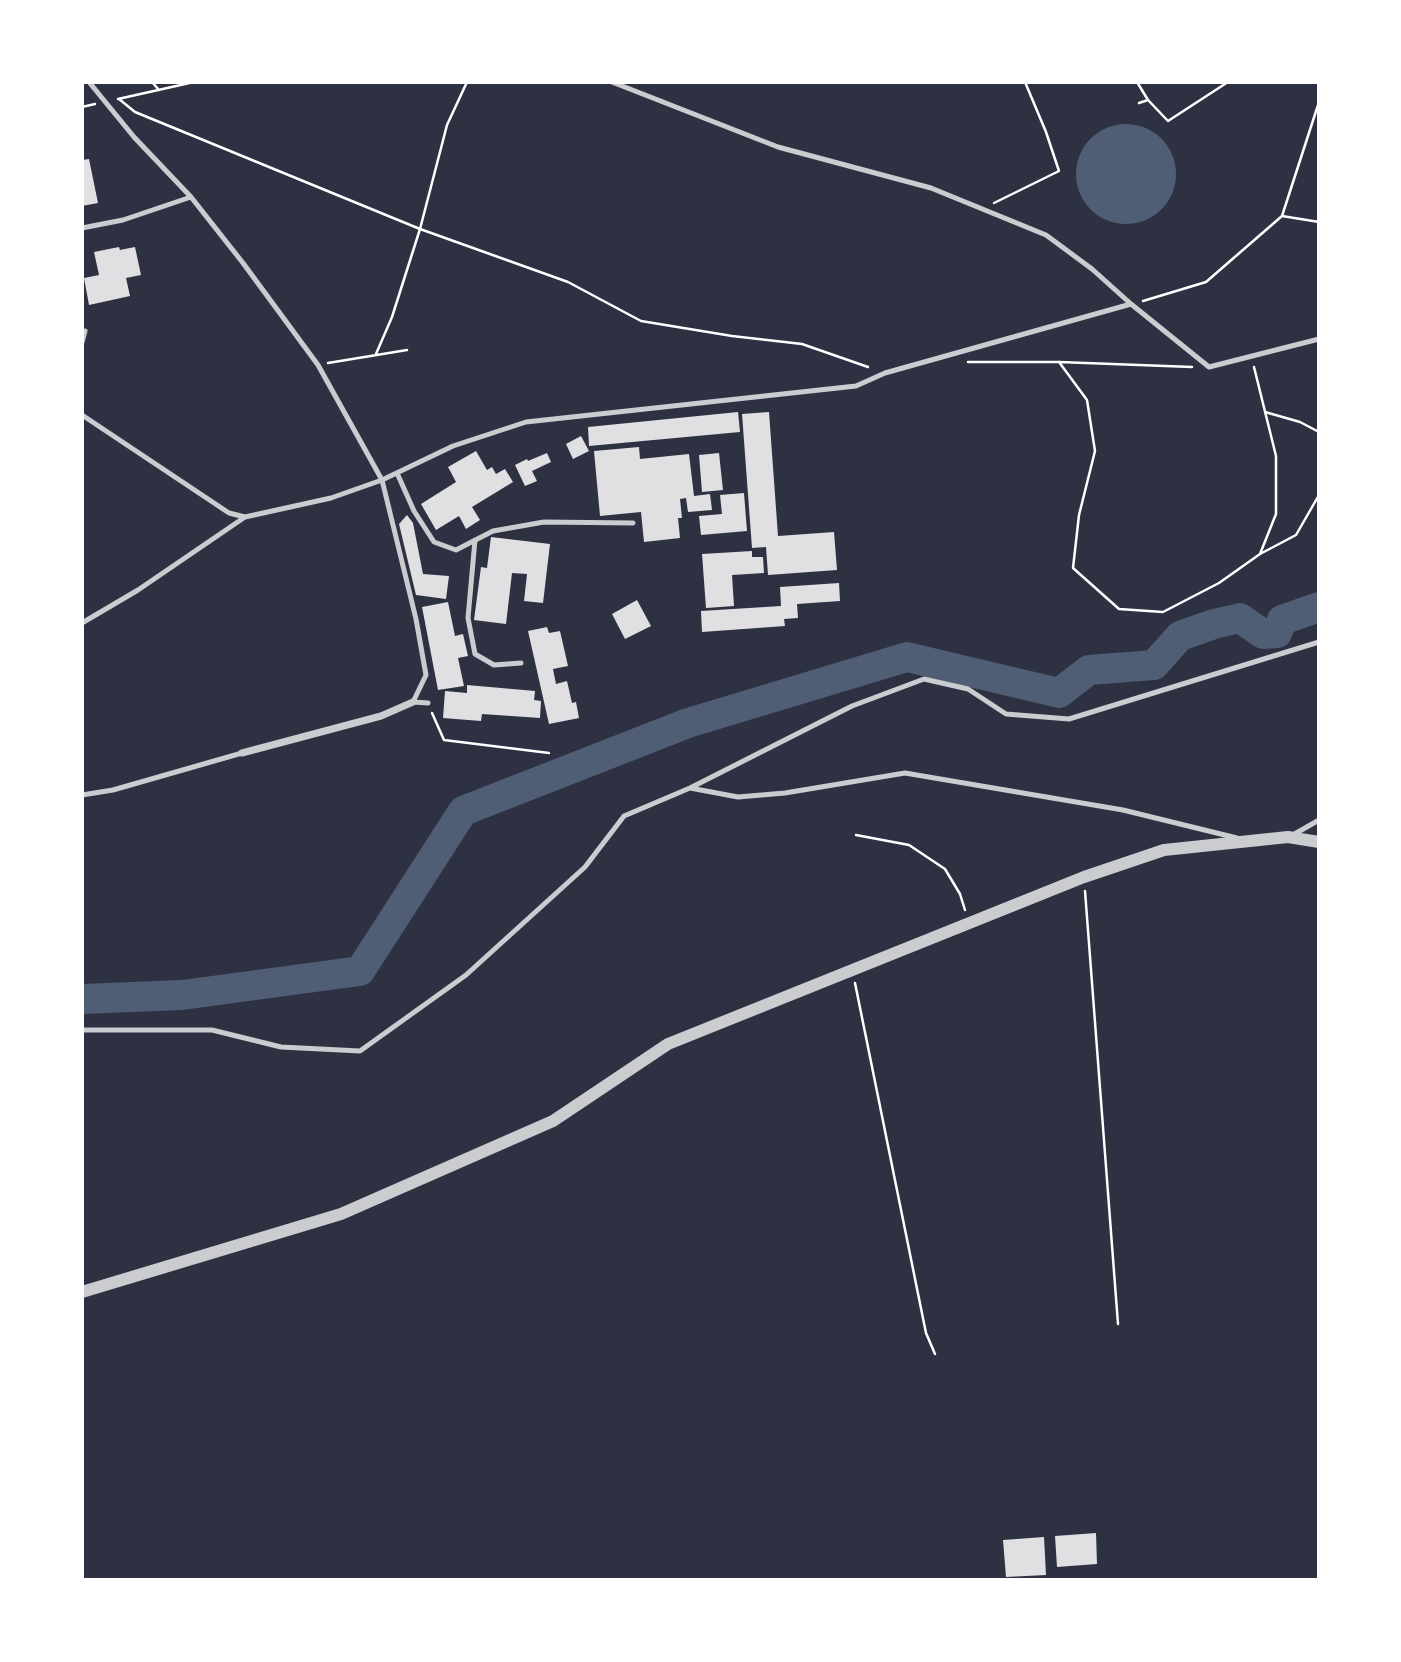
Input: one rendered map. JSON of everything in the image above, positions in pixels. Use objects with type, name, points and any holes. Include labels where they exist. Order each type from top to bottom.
[{"type":"street","points":[[243,753],[381,716],[413,702]]},
{"type":"street","points":[[82,1292],[341,1214],[553,1121],[667,1044],[1084,877],[1164,850],[1288,837],[1319,842]]},
{"type":"lane","points":[[89,82],[191,197],[243,263],[318,365],[382,480],[416,619],[426,675],[413,702],[428,703]]},
{"type":"lane","points":[[612,82],[778,147],[931,188],[1046,235],[1209,367],[1319,339]]},
{"type":"lane","points":[[82,229],[123,220],[191,197]]},
{"type":"lane","points":[[82,623],[138,590],[246,517],[331,498],[382,480],[453,446],[526,422],[856,386],[885,373],[1131,304]]},
{"type":"lane","points":[[82,342],[85,331]]},
{"type":"lane","points":[[82,415],[229,513],[246,517]]},
{"type":"lane","points":[[397,473],[414,511],[434,542],[456,550],[493,531],[544,522],[633,523]]},
{"type":"lane","points":[[475,540],[468,618],[475,654],[494,665],[521,663]]},
{"type":"lane","points":[[82,1030],[212,1030],[281,1047],[360,1051],[466,975],[585,867],[624,816],[690,788],[852,706],[924,679],[968,689],[1006,713],[1069,719],[1319,642]]},
{"type":"lane","points":[[82,786],[83,795],[113,790],[243,753]]},
{"type":"lane","points":[[690,788],[738,797],[785,793],[905,773],[1123,810],[1248,841]]},
{"type":"lane","points":[[1288,837],[1319,820]]},
{"type":"path","points":[[152,82],[159,90]]},
{"type":"path","points":[[82,107],[194,82]]},
{"type":"path","points":[[376,354],[392,317],[420,229],[447,125],[467,82]]},
{"type":"path","points":[[981,208],[1059,172],[1046,132],[1024,82]]},
{"type":"path","points":[[1137,82],[1148,100],[1168,121],[1228,82]]},
{"type":"path","points":[[119,99],[135,112],[420,229],[568,282],[641,321],[733,337],[802,344],[885,373]]},
{"type":"path","points":[[1139,103],[1148,100]]},
{"type":"path","points":[[1131,304],[1206,282],[1282,216],[1319,102]]},
{"type":"path","points":[[1282,216],[1319,222]]},
{"type":"path","points":[[318,365],[407,350]]},
{"type":"path","points":[[1252,357],[1276,456],[1276,514],[1260,554]]},
{"type":"path","points":[[966,362],[1209,367]]},
{"type":"path","points":[[1059,362],[1087,400],[1095,451],[1079,515],[1073,568],[1119,609],[1163,612],[1219,583],[1260,554],[1296,535],[1319,495]]},
{"type":"path","points":[[1265,412],[1300,422],[1319,432]]},
{"type":"path","points":[[428,703],[444,740],[549,752]]},
{"type":"path","points":[[856,835],[909,845],[945,869],[961,894],[969,923]]},
{"type":"path","points":[[1084,877],[1118,1324]]},
{"type":"path","points":[[852,970],[926,1333],[935,1354]]},
{"type":"water","points":[[1126,124],[1145,128],[1162,138],[1172,155],[1176,174],[1172,193],[1162,210],[1145,220],[1126,224],[1107,220],[1090,210],[1080,193],[1076,174],[1080,155],[1090,138],[1107,128]]},
{"type":"building","points":[[89,159],[98,203],[82,206],[82,160]]},
{"type":"building","points":[[119,247],[120,250],[135,247],[141,275],[126,278],[130,296],[89,305],[84,278],[99,275],[94,252]]},
{"type":"building","points":[[738,412],[740,432],[589,446],[588,427]]},
{"type":"building","points":[[769,412],[778,536],[834,532],[837,570],[768,575],[766,547],[752,548],[742,414]]},
{"type":"building","points":[[581,436],[589,451],[573,459],[566,444]]},
{"type":"building","points":[[639,447],[640,459],[689,454],[694,496],[710,494],[712,510],[688,512],[686,498],[680,499],[680,538],[644,542],[641,512],[600,516],[594,451]]},
{"type":"building","points":[[476,451],[487,470],[492,467],[496,474],[505,469],[513,482],[472,507],[480,520],[466,529],[459,516],[436,530],[421,504],[456,482],[448,467]]},
{"type":"building","points":[[547,453],[551,462],[532,471],[537,481],[525,486],[515,465]]},
{"type":"building","points":[[719,453],[723,490],[702,492],[699,455]]},
{"type":"building","points":[[744,493],[747,531],[701,535],[699,516],[722,514],[720,495]]},
{"type":"building","points":[[407,515],[413,523],[423,574],[449,576],[446,599],[416,595],[399,524]]},
{"type":"building","points":[[491,537],[550,544],[543,603],[524,601],[527,574],[512,573],[506,624],[474,620],[481,567],[487,568]]},
{"type":"building","points":[[752,551],[752,557],[763,557],[764,573],[732,575],[734,606],[706,608],[702,554]]},
{"type":"building","points":[[839,583],[840,601],[797,604],[798,618],[784,619],[785,626],[702,632],[701,611],[781,606],[780,587]]},
{"type":"building","points":[[637,600],[651,626],[625,639],[612,614]]},
{"type":"building","points":[[448,602],[455,636],[463,634],[468,656],[458,658],[464,686],[438,690],[422,607]]},
{"type":"building","points":[[547,627],[549,633],[560,631],[568,666],[553,669],[556,684],[567,681],[579,718],[549,724],[528,631]]},
{"type":"building","points":[[467,685],[535,691],[534,700],[541,701],[540,718],[482,714],[481,721],[443,718],[445,691],[467,693]]},
{"type":"building","points":[[1096,1533],[1097,1564],[1057,1567],[1055,1536]]},
{"type":"building","points":[[1044,1537],[1046,1575],[1006,1577],[1003,1540]]},
{"type":"waterway","points":[[82,999],[182,995],[360,971],[463,811],[688,723],[907,657],[1059,693],[1089,670],[1154,665],[1180,636],[1214,624],[1240,618],[1263,634],[1277,633],[1282,620],[1319,607]]}]
